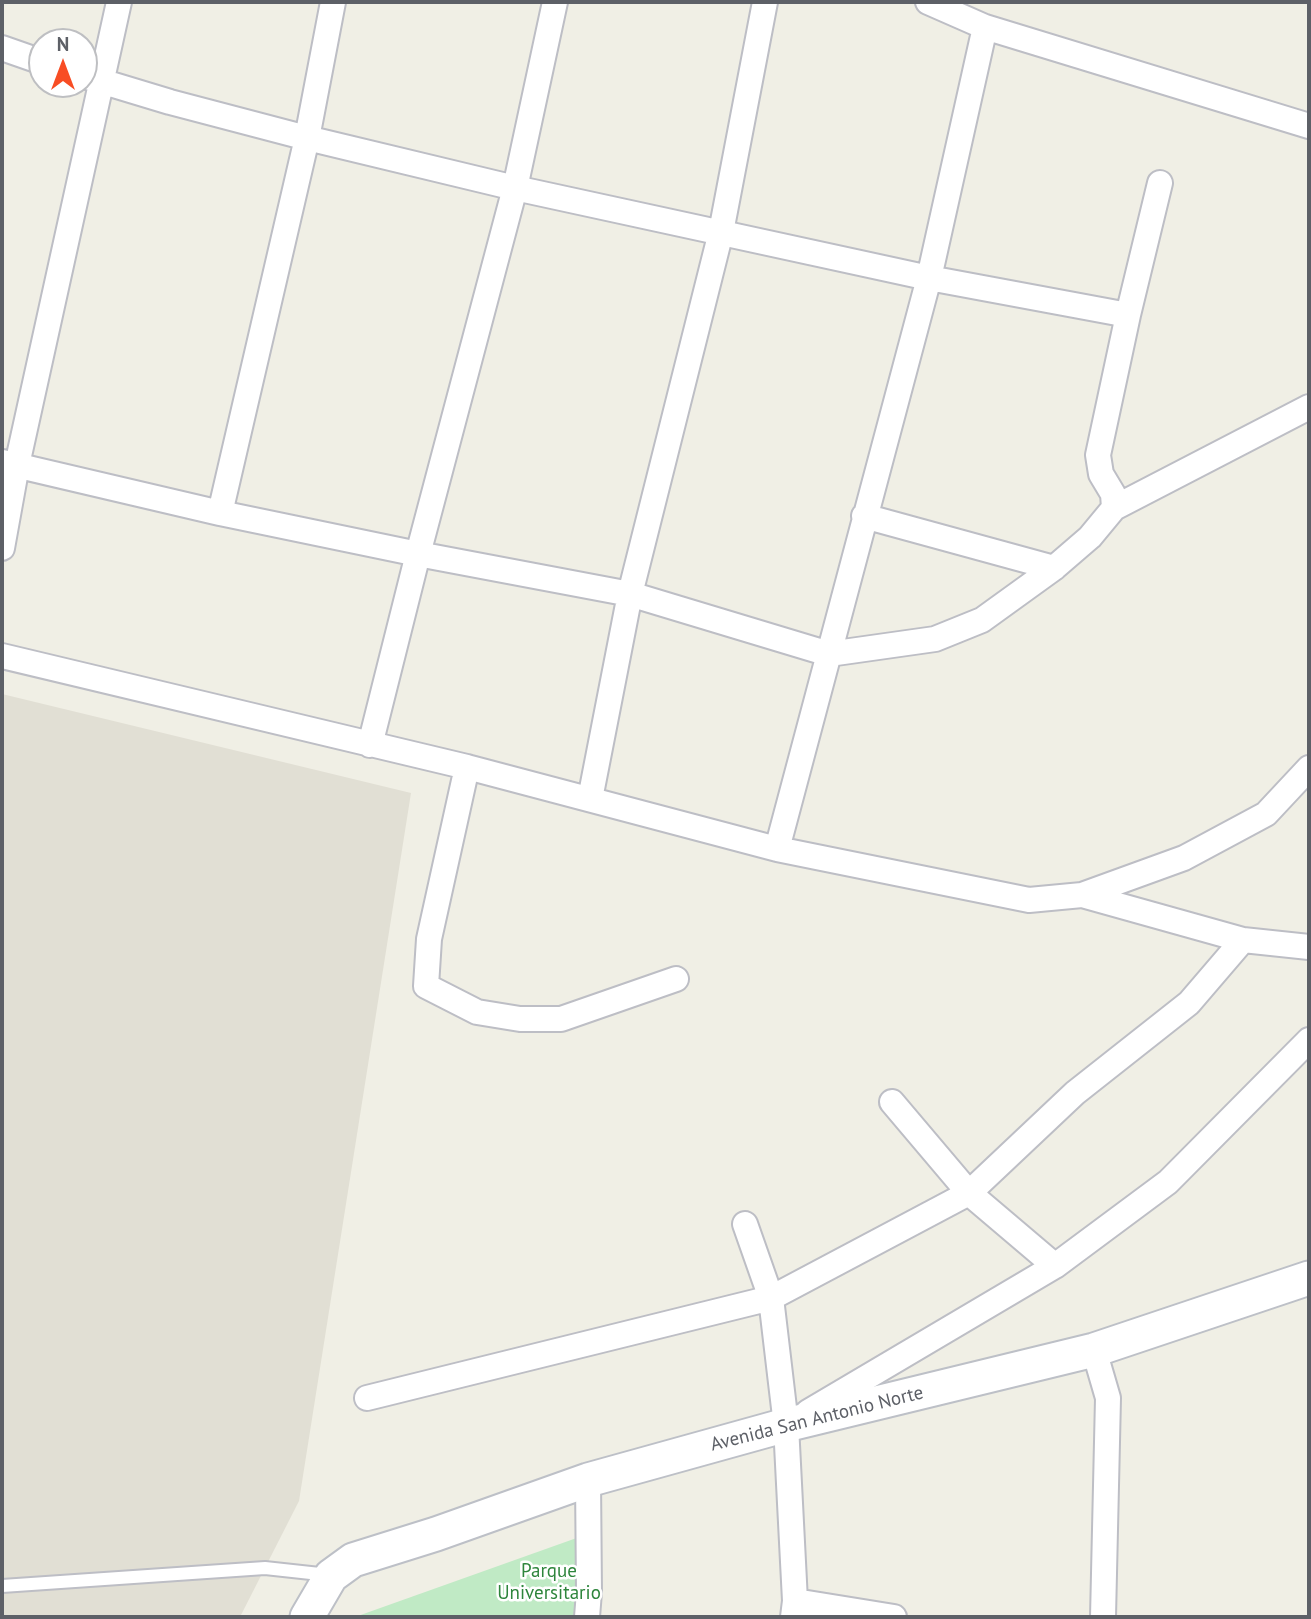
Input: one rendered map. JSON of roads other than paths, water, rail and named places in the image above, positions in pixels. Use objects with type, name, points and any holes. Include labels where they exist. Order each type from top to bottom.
[{"type":"street","points":[[98,62],[119,2]]},
{"type":"street","points":[[220,513],[307,138],[333,2]]},
{"type":"street","points":[[370,745],[515,188],[555,2]]},
{"type":"street","points":[[590,799],[630,594],[721,232],[765,2]]},
{"type":"street","points":[[928,2],[985,27],[1309,126]]},
{"type":"street","points":[[777,849],[863,516],[929,278],[985,27]]},
{"type":"street","points":[[2,48],[28,57]]},
{"type":"street","points":[[98,81],[307,138],[515,188],[929,278],[1128,315]]},
{"type":"street","points":[[2,548],[9,463],[88,98]]},
{"type":"street","points":[[1114,508],[1113,494],[1101,474],[1098,455],[1160,183]]},
{"type":"street","points":[[9,463],[220,513],[630,594],[829,654],[935,639],[982,620],[1054,568],[1090,537],[1114,508],[1309,407]]},
{"type":"street","points":[[863,516],[1054,568]]},
{"type":"street","points":[[2,656],[467,767],[777,849],[1029,900],[1082,895],[1184,858],[1266,814],[1309,768]]},
{"type":"street","points":[[467,767],[429,939],[426,986],[477,1012],[520,1018],[561,1018],[676,979]]},
{"type":"street","points":[[1082,895],[1243,940],[1309,947]]},
{"type":"street","points":[[366,1398],[771,1298],[969,1193],[1075,1093],[1189,1003],[1243,940]]},
{"type":"street","points":[[786,1425],[1055,1266],[1168,1182],[1309,1040]]},
{"type":"street","points":[[892,1102],[969,1193],[1055,1266]]},
{"type":"street","points":[[745,1224],[771,1298],[786,1425],[794,1609],[894,1617]]},
{"type":"street","name":"Avenida San Antonio Norte","points":[[331,1576],[353,1560],[436,1534],[588,1480],[786,1425],[1094,1350],[1309,1278]]},
{"type":"street","points":[[1094,1350],[1108,1398],[1104,1617]]},
{"type":"street","points":[[587,1617],[588,1480]]},
{"type":"street","points":[[306,1617],[331,1576]]},
{"type":"lane","points":[[2,1586],[265,1568],[331,1576]]},
{"type":"park label","name":"Parque Universitario","points":[[549,1583]]}]
